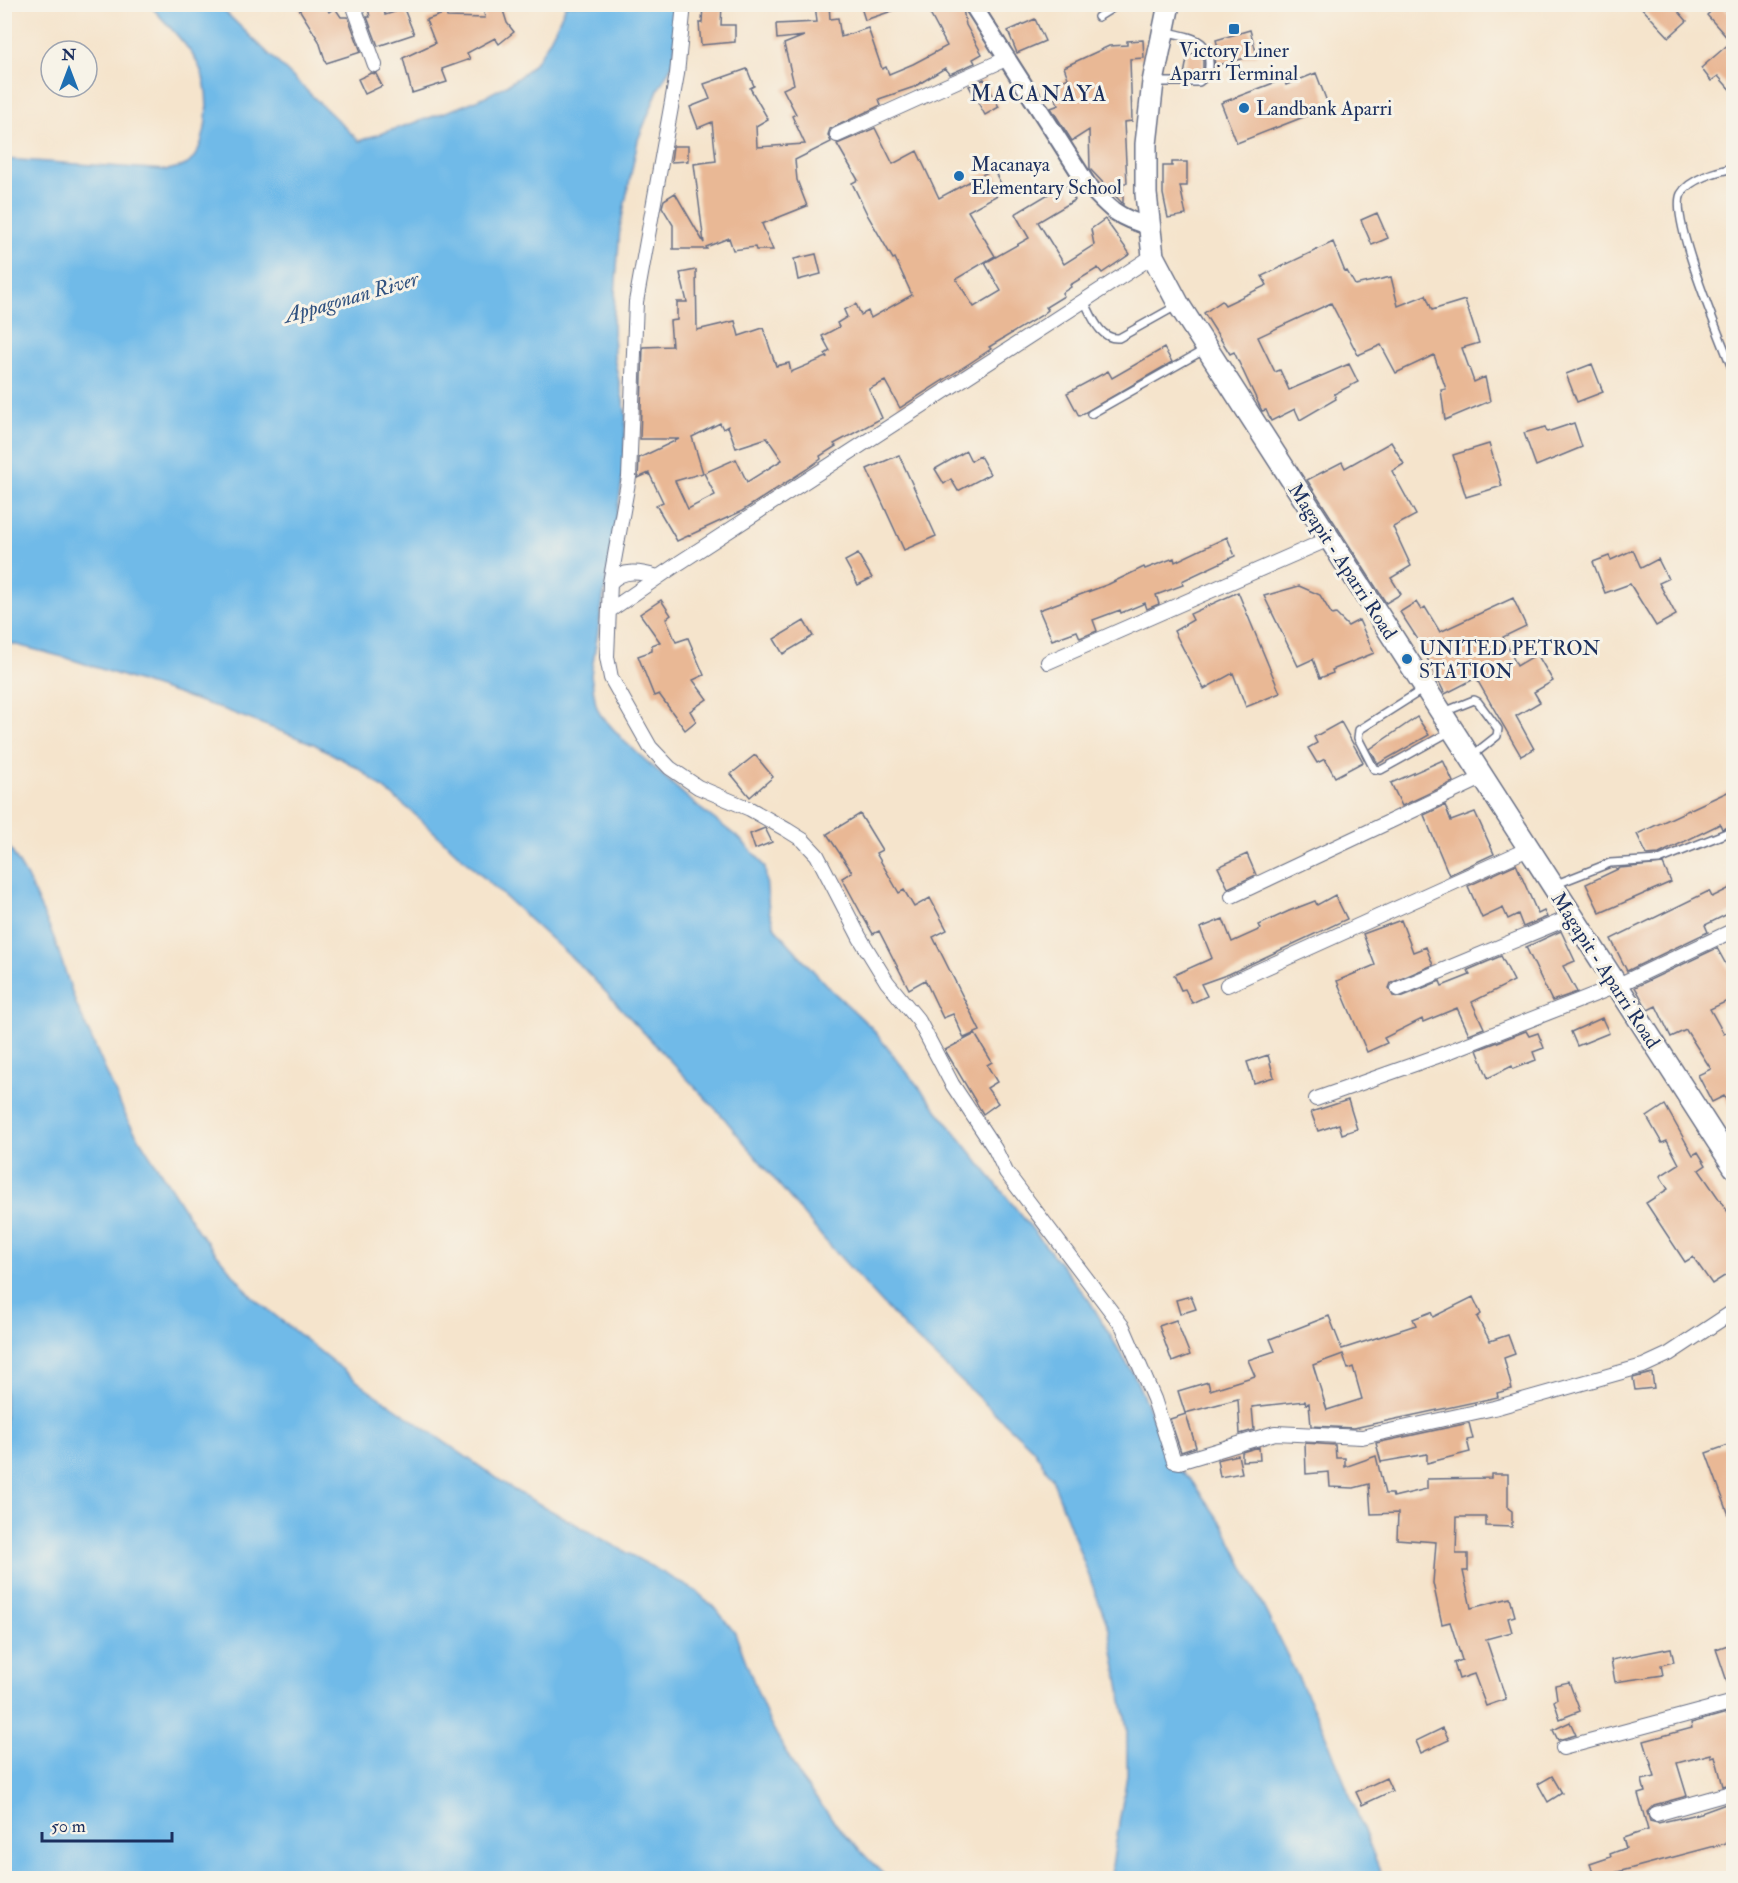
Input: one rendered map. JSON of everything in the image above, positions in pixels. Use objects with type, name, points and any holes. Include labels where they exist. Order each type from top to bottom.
[{"type":"main road","name":"Magapit - Aparri Road","points":[[1169,4],[1153,82],[1146,144],[1146,194],[1153,255],[1179,305],[1424,689],[1734,1167]]},
{"type":"street","points":[[353,4],[375,65]]},
{"type":"street","points":[[684,4],[677,74],[636,302],[628,477],[610,583],[607,657],[611,678],[650,747],[670,768],[698,788],[750,809],[803,840],[817,855],[860,938],[887,982],[924,1028],[952,1084],[995,1149],[1006,1172],[1123,1327],[1154,1399],[1175,1462],[1275,1433],[1362,1437],[1494,1408],[1643,1366],[1669,1354],[1734,1311]]},
{"type":"street","points":[[972,4],[1087,184],[1110,208],[1127,221],[1149,226]]},
{"type":"street","points":[[837,135],[1008,58]]},
{"type":"street","points":[[609,612],[658,577],[1153,255]]},
{"type":"street","points":[[1048,662],[1329,539]]},
{"type":"street","points":[[610,583],[624,573],[646,573],[658,577]]},
{"type":"street","points":[[1232,896],[1482,778]]},
{"type":"street","points":[[1227,985],[1528,849]]},
{"type":"street","points":[[1398,989],[1571,917]]},
{"type":"street","points":[[1316,1099],[1435,1057],[1616,986],[1734,930]]},
{"type":"street","points":[[1563,1748],[1734,1702]]},
{"type":"street","points":[[1656,1814],[1734,1792]]},
{"type":"lane","points":[[1098,17],[1119,4]]},
{"type":"lane","points":[[1153,82],[1199,82],[1208,75],[1210,62],[1204,44],[1195,37],[1162,31]]},
{"type":"lane","points":[[1734,168],[1714,173],[1689,185],[1682,193],[1678,207],[1687,244],[1734,373]]},
{"type":"lane","points":[[1084,301],[1104,335],[1110,339],[1119,338],[1179,305]]},
{"type":"lane","points":[[1091,414],[1208,349]]},
{"type":"lane","points":[[1424,689],[1359,730],[1358,738],[1374,769],[1380,770],[1474,700],[1478,702],[1498,729],[1497,736],[1470,758]]},
{"type":"lane","points":[[1551,886],[1610,863],[1659,860],[1734,830]]},
{"type":"water","name":"Appagonan River","points":[[150,5],[218,5],[359,141],[478,99],[520,76],[535,62],[544,49],[566,5],[678,5],[674,61],[658,90],[638,140],[620,227],[613,323],[614,358],[626,414],[623,475],[591,675],[596,705],[600,714],[625,742],[697,806],[740,839],[760,860],[765,868],[769,911],[775,928],[827,986],[870,1026],[1089,1300],[1135,1377],[1173,1465],[1191,1480],[1224,1527],[1322,1726],[1383,1878],[1114,1878],[1112,1866],[1127,1775],[1127,1728],[1109,1629],[1052,1478],[1033,1449],[907,1330],[823,1238],[724,1118],[585,970],[410,810],[358,768],[314,744],[220,708],[67,658],[5,642],[4,159],[167,170],[189,163],[196,154],[205,130],[207,102],[203,76],[189,50]]},
{"type":"water","points":[[5,840],[27,877],[54,938],[76,1004],[128,1121],[198,1231],[252,1297],[362,1385],[514,1490],[696,1591],[717,1610],[735,1633],[768,1719],[801,1779],[843,1833],[887,1878],[5,1878]]},
{"type":"building","points":[[296,4],[325,4],[329,12],[335,8],[341,17],[348,17],[361,52],[326,63],[319,41]]},
{"type":"building","points":[[367,4],[383,4],[385,15],[404,9],[414,34],[378,46],[367,17],[370,17]]},
{"type":"building","points":[[501,4],[507,23],[514,32],[499,44],[495,38],[467,53],[470,59],[442,69],[447,82],[412,93],[403,58],[435,43],[426,20],[446,13],[447,17],[485,18],[483,7]]},
{"type":"building","points":[[703,4],[722,4],[721,25],[735,25],[735,42],[701,45],[699,23],[702,23]]},
{"type":"building","points":[[815,4],[829,4],[830,19],[838,18],[841,37],[868,28],[882,69],[886,67],[889,74],[947,46],[929,12],[934,9],[932,4],[962,4],[966,25],[982,54],[973,59],[975,63],[950,74],[945,68],[914,87],[879,99],[881,105],[830,129],[828,135],[831,142],[795,160],[797,180],[807,206],[762,224],[773,250],[756,250],[755,247],[733,250],[729,238],[706,247],[707,249],[673,249],[673,225],[662,207],[664,200],[675,193],[704,243],[694,164],[716,161],[712,122],[698,128],[690,107],[710,99],[704,84],[747,69],[754,86],[750,88],[768,119],[756,126],[757,147],[805,144],[792,116],[796,114],[783,89],[794,84],[784,44],[804,36],[777,39],[776,24],[817,22]]},
{"type":"building","points":[[860,4],[903,4],[904,7],[865,20]]},
{"type":"building","points":[[1638,4],[1672,4],[1687,21],[1669,37]]},
{"type":"building","points":[[1719,4],[1734,18],[1734,94],[1718,76],[1711,81],[1701,68],[1731,42],[1707,15]]},
{"type":"building","points":[[1035,19],[1045,41],[1017,53],[1008,31]]},
{"type":"building","points":[[1250,30],[1257,55],[1215,66],[1214,57],[1221,58],[1216,40]]},
{"type":"building","points":[[1143,40],[1144,58],[1130,59],[1132,121],[1124,122],[1127,183],[1123,183],[1123,204],[1090,169],[1089,130],[1072,141],[1051,108],[1059,105],[1049,89],[1068,78],[1064,67],[1109,46],[1127,45],[1127,41]]},
{"type":"building","points":[[1188,53],[1203,56],[1203,72],[1197,76],[1184,75]]},
{"type":"building","points":[[371,73],[376,74],[382,86],[365,94],[358,79]]},
{"type":"building","points":[[1316,73],[1329,107],[1237,143],[1221,103],[1284,79],[1286,85]]},
{"type":"building","points":[[984,79],[999,107],[985,115],[969,86]]},
{"type":"building","points":[[875,128],[893,164],[917,151],[939,198],[993,169],[1005,191],[968,211],[995,256],[956,279],[974,307],[1001,291],[985,263],[1029,238],[1015,214],[1065,184],[1075,200],[1038,222],[1064,264],[1094,245],[1091,229],[1105,219],[1130,254],[1102,273],[1098,268],[1070,285],[1071,287],[1062,293],[1064,296],[1046,307],[1048,310],[1042,315],[989,347],[991,349],[900,408],[885,381],[869,389],[882,418],[834,444],[836,446],[820,456],[821,459],[742,511],[677,541],[656,505],[663,502],[649,473],[638,478],[639,458],[679,439],[640,439],[643,347],[672,346],[670,321],[677,320],[677,302],[687,302],[680,273],[696,270],[697,330],[735,321],[739,336],[763,328],[776,366],[789,363],[791,372],[827,357],[825,354],[830,351],[822,336],[839,327],[837,323],[847,317],[844,310],[856,304],[861,315],[868,311],[871,318],[912,295],[895,258],[893,259],[868,216],[852,183],[858,180],[837,144]],"holes":[[[720,423],[723,429],[728,426],[736,448],[767,438],[782,460],[747,482],[736,459],[704,473],[715,495],[688,509],[675,481],[703,473],[692,437]]]},
{"type":"building","points":[[673,146],[688,146],[688,161],[671,162]]},
{"type":"building","points":[[1172,162],[1187,162],[1187,186],[1180,186],[1186,215],[1168,218],[1163,194],[1163,166],[1172,166]]},
{"type":"building","points":[[1377,213],[1388,238],[1372,245],[1361,220]]},
{"type":"building","points":[[1333,242],[1345,272],[1347,271],[1355,285],[1391,277],[1398,306],[1426,295],[1432,310],[1465,300],[1479,343],[1462,348],[1474,382],[1485,377],[1490,401],[1445,420],[1441,390],[1446,389],[1434,355],[1396,373],[1381,345],[1358,355],[1331,303],[1258,337],[1275,372],[1280,370],[1289,390],[1349,364],[1358,382],[1334,394],[1336,399],[1300,420],[1295,409],[1271,421],[1266,410],[1262,411],[1234,352],[1230,354],[1204,313],[1222,301],[1225,305],[1267,285],[1262,276]]},
{"type":"building","points":[[816,254],[821,274],[798,280],[794,259]]},
{"type":"building","points":[[1164,348],[1172,362],[1079,416],[1067,393],[1108,371],[1112,378]]},
{"type":"building","points":[[1592,364],[1603,392],[1577,402],[1566,374]]},
{"type":"building","points":[[1574,423],[1582,447],[1536,466],[1524,433],[1545,427],[1547,432]]},
{"type":"building","points":[[1391,442],[1404,464],[1392,471],[1416,515],[1393,527],[1411,566],[1391,578],[1401,594],[1386,603],[1307,480],[1342,462],[1345,468]]},
{"type":"building","points":[[1489,444],[1502,486],[1466,497],[1453,455]]},
{"type":"building","points":[[966,451],[971,461],[980,456],[990,474],[958,491],[951,479],[944,484],[935,469]]},
{"type":"building","points":[[899,455],[936,536],[904,550],[867,469]]},
{"type":"building","points":[[1227,537],[1235,556],[1182,581],[1183,585],[1156,595],[1159,604],[1147,609],[1145,603],[1121,613],[1120,610],[1093,620],[1097,631],[1080,638],[1077,631],[1052,640],[1039,610],[1109,584],[1144,567],[1145,569],[1174,558],[1175,562]]},
{"type":"building","points":[[1633,550],[1641,568],[1658,559],[1668,579],[1659,583],[1676,615],[1656,626],[1630,584],[1605,593],[1593,562],[1609,556],[1611,560]]},
{"type":"building","points":[[858,554],[872,578],[858,585],[845,561]]},
{"type":"building","points":[[1299,586],[1320,595],[1332,615],[1336,614],[1348,626],[1359,620],[1374,653],[1332,670],[1333,673],[1320,678],[1313,659],[1298,666],[1264,596]]},
{"type":"building","points":[[1238,592],[1280,693],[1246,707],[1233,673],[1204,689],[1174,631],[1193,620],[1190,614]]},
{"type":"building","points":[[1513,598],[1526,626],[1503,637],[1517,666],[1537,654],[1553,681],[1534,692],[1540,702],[1516,716],[1534,749],[1521,756],[1476,678],[1445,694],[1417,638],[1400,612],[1416,602],[1421,610],[1425,607],[1440,632]]},
{"type":"building","points":[[661,600],[671,615],[666,619],[676,642],[688,638],[704,675],[693,680],[707,699],[690,711],[696,721],[685,730],[659,694],[654,696],[638,656],[652,651],[652,645],[660,642],[640,614]]},
{"type":"building","points":[[804,621],[813,636],[783,654],[774,639]]},
{"type":"building","points":[[1417,717],[1429,735],[1378,764],[1370,749]]},
{"type":"building","points":[[1341,722],[1363,762],[1335,777],[1325,759],[1317,763],[1308,748],[1317,743],[1314,737]]},
{"type":"building","points":[[755,755],[773,777],[750,797],[731,774]]},
{"type":"building","points":[[1443,760],[1453,782],[1402,806],[1391,783]]},
{"type":"building","points":[[1734,789],[1734,825],[1722,829],[1720,824],[1659,854],[1647,855],[1637,834]]},
{"type":"building","points":[[1445,805],[1451,821],[1475,812],[1494,854],[1449,875],[1424,815]]},
{"type":"building","points":[[860,814],[882,850],[876,853],[899,893],[904,890],[914,907],[930,898],[947,930],[933,937],[980,1031],[964,1038],[953,1014],[943,1018],[925,980],[909,989],[879,931],[873,934],[862,915],[842,878],[852,872],[827,834]]},
{"type":"building","points":[[765,828],[772,842],[755,849],[750,834]]},
{"type":"building","points":[[1247,854],[1256,875],[1228,888],[1218,867]]},
{"type":"building","points":[[1516,864],[1538,914],[1544,911],[1547,917],[1523,927],[1518,914],[1508,919],[1503,908],[1482,918],[1468,886]]},
{"type":"building","points":[[1663,864],[1671,882],[1600,913],[1586,884],[1620,868]]},
{"type":"building","points":[[1734,886],[1734,911],[1705,925],[1708,932],[1627,971],[1611,939],[1709,891],[1712,897]]},
{"type":"building","points":[[1335,895],[1347,919],[1229,974],[1201,984],[1207,996],[1192,1003],[1185,989],[1181,990],[1174,975],[1212,958],[1200,928],[1223,919],[1232,942],[1261,929],[1259,925],[1289,911],[1315,901],[1317,905]]},
{"type":"building","points":[[1401,920],[1413,952],[1426,947],[1433,965],[1391,983],[1389,988],[1393,996],[1401,997],[1440,981],[1442,986],[1470,975],[1468,970],[1501,956],[1514,981],[1472,1002],[1484,1028],[1469,1034],[1457,1008],[1423,1022],[1422,1019],[1384,1038],[1387,1043],[1367,1052],[1337,981],[1375,965],[1363,934]]},
{"type":"building","points":[[1561,931],[1575,961],[1563,966],[1577,992],[1552,1001],[1526,947]]},
{"type":"building","points":[[1717,948],[1734,979],[1734,998],[1710,1009],[1724,1034],[1734,1028],[1734,1115],[1724,1096],[1712,1102],[1698,1075],[1711,1069],[1686,1030],[1671,1037],[1656,1006],[1648,1010],[1635,987]]},
{"type":"building","points":[[1602,1018],[1609,1033],[1577,1046],[1571,1032]]},
{"type":"building","points":[[1526,1031],[1529,1036],[1538,1033],[1544,1048],[1533,1052],[1536,1060],[1513,1069],[1512,1066],[1488,1078],[1477,1050]]},
{"type":"building","points":[[975,1034],[992,1062],[987,1065],[997,1082],[987,1088],[998,1103],[983,1114],[945,1050]]},
{"type":"building","points":[[1268,1055],[1274,1077],[1254,1083],[1247,1062]]},
{"type":"building","points":[[1348,1100],[1357,1129],[1342,1134],[1339,1124],[1318,1131],[1311,1112]]},
{"type":"building","points":[[1665,1105],[1693,1155],[1698,1152],[1706,1165],[1699,1170],[1728,1212],[1734,1209],[1734,1270],[1712,1284],[1693,1257],[1685,1262],[1646,1203],[1668,1189],[1660,1176],[1679,1164],[1667,1141],[1662,1143],[1647,1117]]},
{"type":"building","points":[[1191,1296],[1196,1309],[1180,1314],[1176,1300]]},
{"type":"building","points":[[1473,1297],[1481,1314],[1477,1317],[1490,1341],[1508,1335],[1515,1354],[1504,1358],[1512,1389],[1497,1393],[1498,1397],[1354,1428],[1311,1426],[1309,1403],[1306,1404],[1305,1401],[1252,1407],[1254,1430],[1240,1434],[1238,1399],[1185,1413],[1178,1391],[1208,1382],[1210,1390],[1255,1376],[1248,1360],[1275,1351],[1270,1339],[1329,1316],[1342,1349],[1416,1325],[1413,1319],[1431,1312],[1433,1317]],"holes":[[[1343,1354],[1348,1369],[1353,1367],[1362,1399],[1327,1410],[1313,1365]]]},
{"type":"building","points":[[1176,1320],[1190,1355],[1172,1362],[1159,1326]]},
{"type":"building","points":[[1652,1373],[1654,1388],[1635,1390],[1633,1378]]},
{"type":"building","points":[[1186,1414],[1196,1447],[1181,1452],[1170,1419]]},
{"type":"building","points":[[1469,1423],[1473,1439],[1467,1440],[1470,1452],[1427,1463],[1427,1454],[1381,1462],[1376,1443]]},
{"type":"building","points":[[1305,1443],[1335,1445],[1336,1458],[1345,1458],[1345,1467],[1376,1456],[1385,1494],[1392,1494],[1393,1497],[1427,1489],[1427,1479],[1491,1478],[1491,1474],[1508,1474],[1508,1508],[1512,1511],[1512,1527],[1486,1526],[1486,1517],[1457,1517],[1456,1554],[1468,1554],[1468,1571],[1463,1571],[1471,1608],[1510,1598],[1515,1616],[1508,1618],[1512,1632],[1486,1639],[1506,1699],[1486,1706],[1474,1674],[1459,1679],[1454,1663],[1462,1660],[1450,1622],[1442,1624],[1433,1583],[1436,1542],[1397,1539],[1398,1513],[1371,1514],[1369,1484],[1354,1488],[1330,1487],[1329,1472],[1306,1474]]},
{"type":"building","points":[[1734,1443],[1734,1523],[1732,1523],[1706,1453]]},
{"type":"building","points":[[1259,1447],[1260,1460],[1242,1461],[1242,1452]]},
{"type":"building","points":[[1238,1455],[1242,1473],[1220,1477],[1217,1460]]},
{"type":"building","points":[[1734,1643],[1734,1692],[1731,1693],[1716,1649]]},
{"type":"building","points":[[1671,1648],[1674,1662],[1661,1665],[1663,1675],[1615,1682],[1611,1660]]},
{"type":"building","points":[[1569,1682],[1580,1711],[1560,1719],[1554,1701],[1557,1699],[1555,1685]]},
{"type":"building","points":[[1734,1711],[1734,1783],[1723,1786],[1715,1756],[1711,1757],[1711,1754],[1677,1763],[1687,1796],[1654,1805],[1647,1812],[1650,1821],[1658,1823],[1701,1813],[1734,1801],[1734,1841],[1595,1878],[1590,1864],[1611,1857],[1610,1854],[1626,1848],[1623,1838],[1648,1830],[1638,1794],[1645,1792],[1642,1780],[1655,1777],[1644,1741],[1692,1728],[1691,1723]]},
{"type":"building","points":[[1570,1722],[1576,1735],[1558,1740],[1553,1730]]},
{"type":"building","points":[[1443,1728],[1449,1740],[1421,1753],[1416,1741]]},
{"type":"building","points":[[1552,1776],[1562,1793],[1548,1802],[1538,1784]]},
{"type":"building","points":[[1386,1778],[1392,1791],[1362,1805],[1356,1792]]},
{"type":"place","name":"Victory Liner Aparri Terminal","points":[[1234,29]]},
{"type":"place","name":"Landbank Aparri","points":[[1244,108]]},
{"type":"place","name":"Macanaya Elementary School","points":[[959,176]]},
{"type":"place","name":"UNITED PETRON STATION","points":[[1407,659]]},
{"type":"district","name":"MACANAYA","points":[[1039,93]]}]
